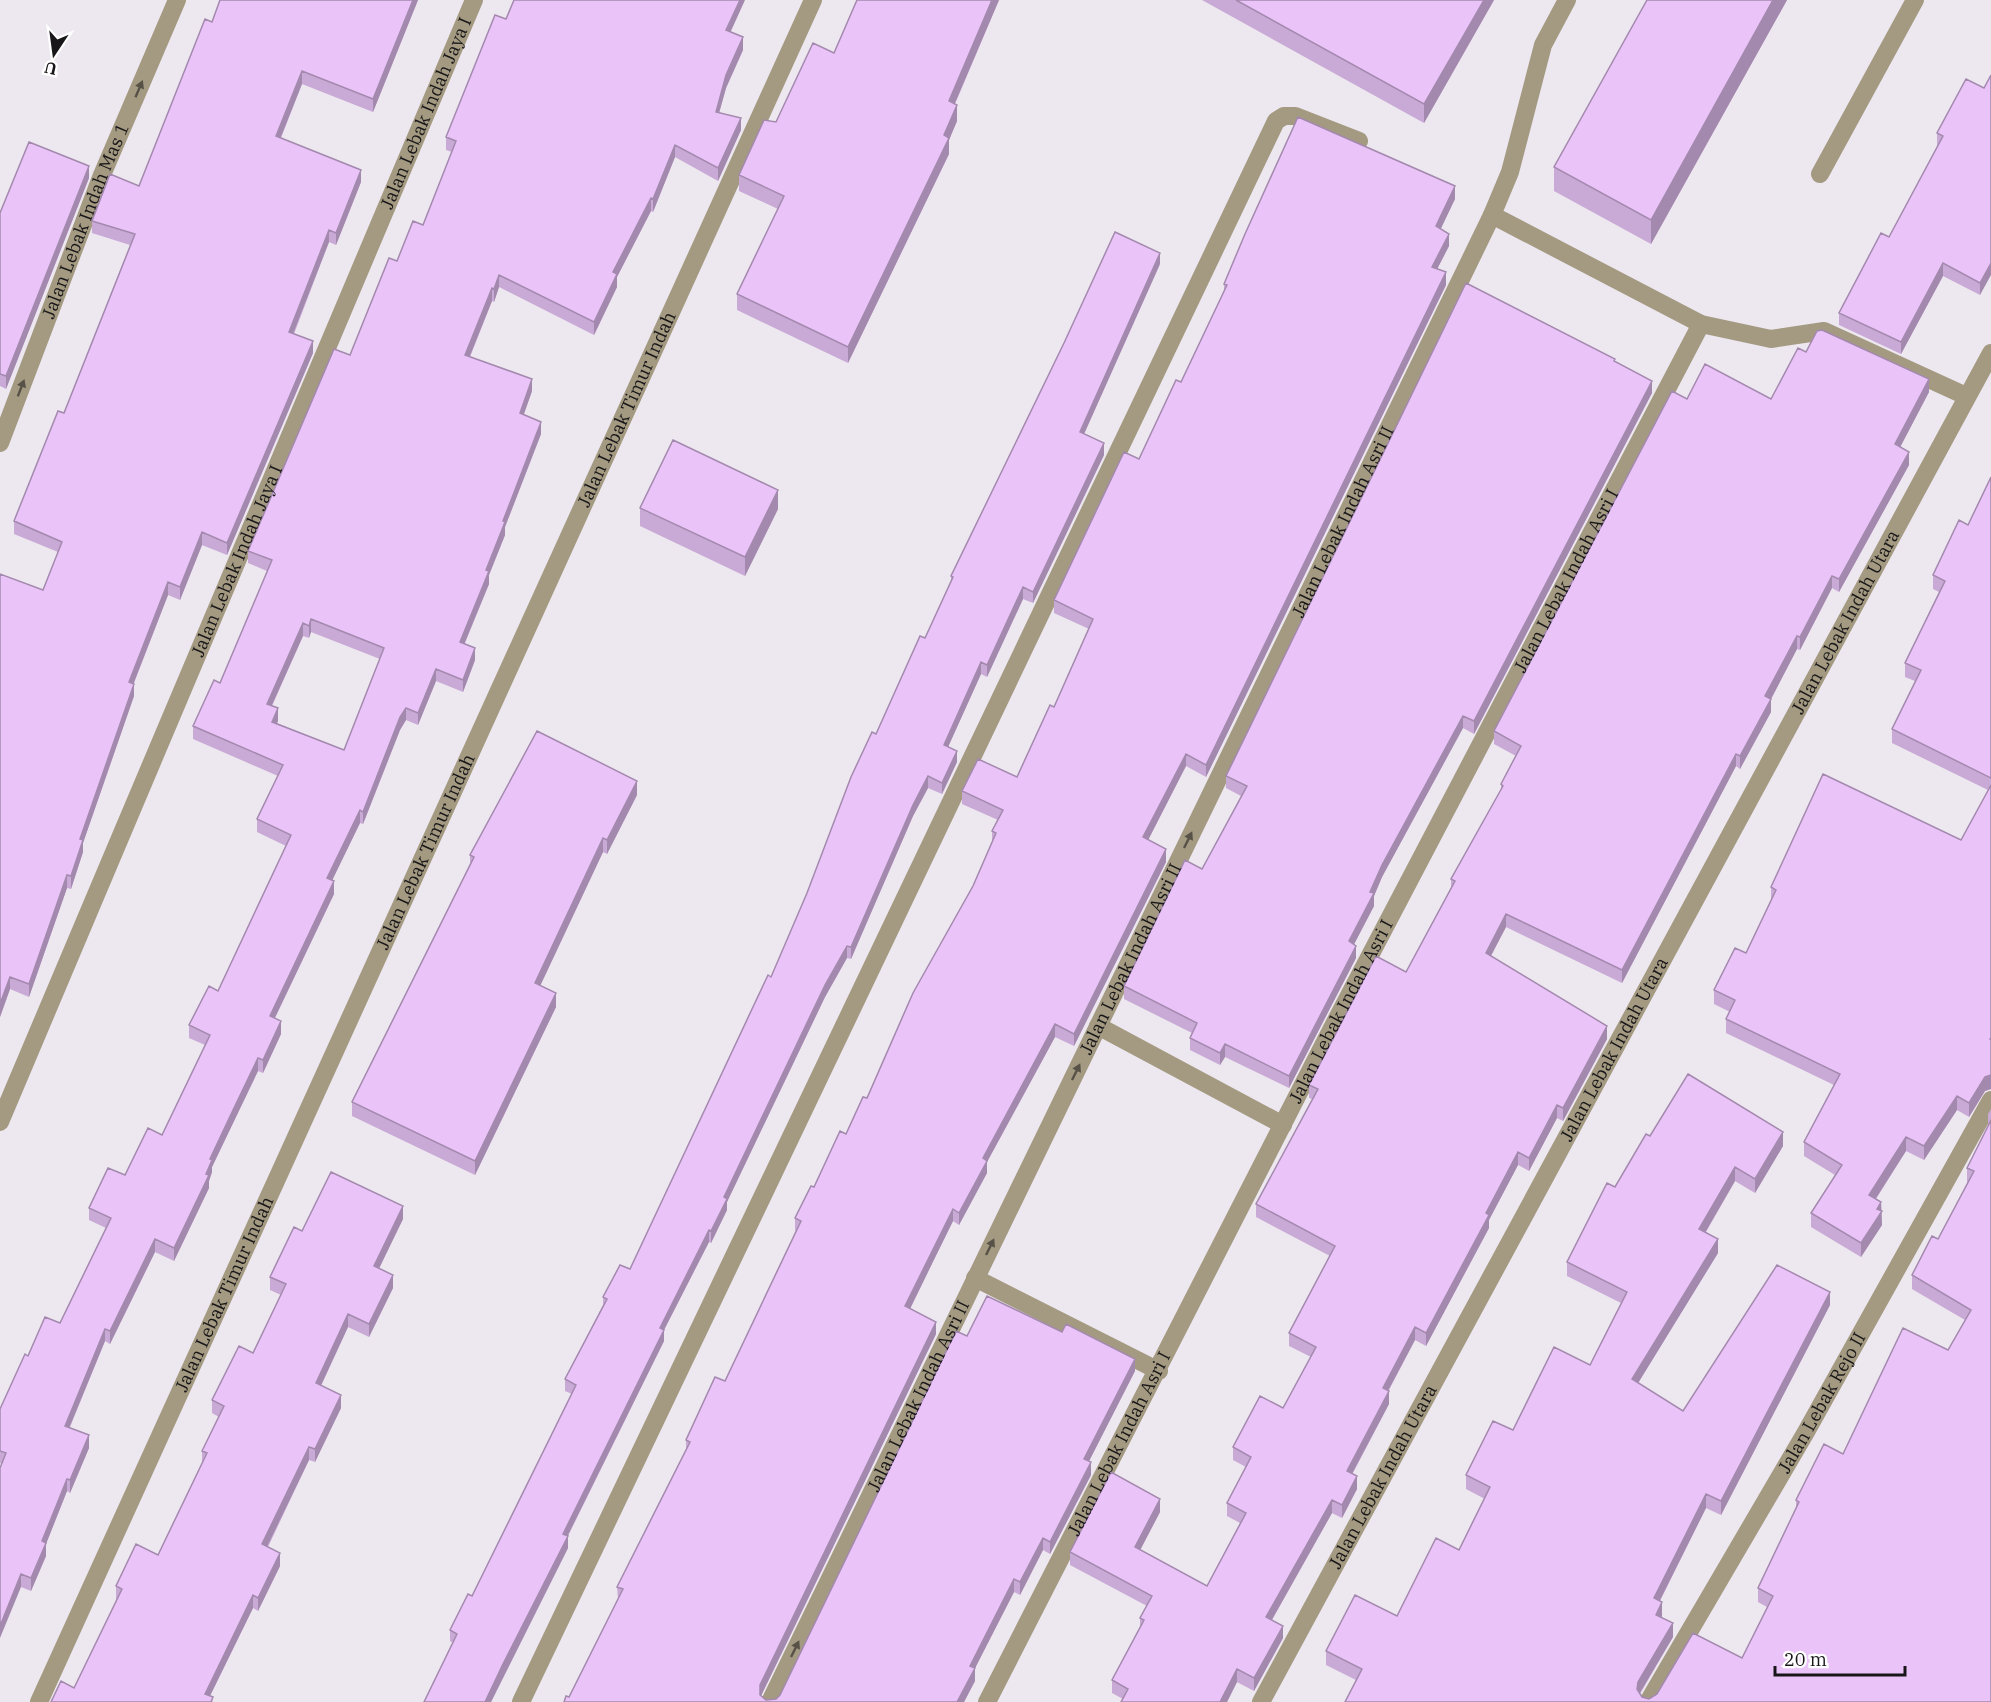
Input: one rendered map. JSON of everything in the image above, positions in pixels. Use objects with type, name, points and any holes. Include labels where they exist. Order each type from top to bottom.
[{"type":"street","name":"Jalan Lebak Indah Mas 1","points":[[0,442],[102,175],[177,0]]},
{"type":"street","name":"Jalan Lebak Indah Jaya I","points":[[0,1122],[474,0]]},
{"type":"street","name":"Jalan Lebak Timur Indah","points":[[39,1702],[813,0]]},
{"type":"street","name":"Jalan Lebak Indah Asri II","points":[[770,1702],[1492,215],[1510,172],[1543,45],[1567,0]]},
{"type":"street","points":[[1821,174],[1915,0]]},
{"type":"street","points":[[521,1702],[1276,121],[1284,116],[1295,116],[1359,141]]},
{"type":"street","points":[[1492,215],[1701,324],[1771,339],[1824,331],[1966,396]]},
{"type":"street","name":"Jalan Lebak Indah Asri I","points":[[987,1702],[1159,1371],[1283,1125],[1701,324]]},
{"type":"street","name":"Jalan Lebak Indah Utara","points":[[1261,1702],[1991,353]]},
{"type":"street","points":[[1098,1026],[1283,1125]]},
{"type":"street","name":"Jalan Lebak Rejo II","points":[[1648,1702],[1806,1432],[1991,1100]]},
{"type":"street","points":[[975,1278],[1159,1371]]},
{"type":"building","points":[[220,0],[413,0],[373,99],[302,71],[276,136],[361,170],[336,233],[329,230],[289,332],[313,341],[227,543],[202,532],[180,587],[168,582],[129,682],[134,684],[80,839],[83,840],[71,876],[67,875],[29,984],[10,977],[0,1004],[0,574],[43,590],[62,542],[14,521],[58,411],[64,413],[135,234],[92,221],[110,174],[139,186],[205,19],[212,22]]},
{"type":"building","points":[[514,0],[740,0],[726,30],[743,37],[726,75],[716,112],[741,118],[718,168],[675,145],[653,199],[651,198],[613,272],[617,274],[594,322],[499,275],[494,289],[492,288],[465,355],[532,379],[520,413],[541,422],[503,521],[505,522],[486,570],[489,571],[460,642],[475,648],[463,680],[436,669],[418,713],[406,708],[400,717],[363,812],[360,810],[327,878],[334,881],[270,1016],[281,1021],[263,1060],[258,1058],[233,1110],[210,1159],[212,1160],[206,1174],[209,1175],[174,1248],[155,1239],[110,1331],[105,1329],[65,1426],[89,1435],[70,1480],[67,1479],[42,1541],[46,1543],[31,1578],[21,1574],[0,1626],[0,1468],[6,1453],[0,1451],[0,1409],[25,1354],[28,1356],[45,1317],[60,1323],[111,1218],[89,1208],[108,1168],[125,1175],[148,1128],[162,1135],[210,1035],[189,1025],[209,986],[218,991],[291,835],[257,819],[283,765],[193,726],[214,680],[220,683],[272,560],[248,551],[334,349],[350,355],[389,258],[397,261],[413,221],[423,225],[456,141],[446,137],[495,15],[506,19]],"holes":[[[311,619],[384,648],[344,750],[272,722],[278,708],[267,704],[303,623],[309,626]]]},
{"type":"building","points":[[857,0],[992,0],[949,101],[957,105],[944,135],[949,138],[848,347],[737,294],[784,196],[739,175],[764,120],[776,122],[813,43],[834,53]]},
{"type":"building","points":[[1236,0],[1484,0],[1424,104]]},
{"type":"building","points":[[1647,0],[1773,0],[1651,220],[1554,167]]},
{"type":"building","points":[[1991,75],[1991,263],[1980,283],[1943,263],[1901,342],[1839,313],[1881,233],[1889,237],[1943,136],[1937,133],[1966,79],[1984,88]]},
{"type":"building","points":[[1298,117],[1455,186],[1436,226],[1449,234],[1432,267],[1446,272],[1206,765],[1186,754],[1143,837],[1166,849],[1074,1034],[1055,1024],[983,1158],[987,1161],[959,1213],[953,1209],[905,1306],[936,1322],[760,1685],[760,1695],[766,1700],[776,1699],[780,1695],[956,1331],[967,1336],[987,1296],[1062,1332],[1066,1324],[1135,1359],[1084,1459],[1091,1462],[1050,1542],[1043,1538],[1020,1582],[1014,1579],[970,1666],[975,1668],[957,1702],[564,1702],[566,1696],[569,1697],[623,1589],[617,1587],[690,1442],[686,1440],[715,1377],[725,1381],[801,1221],[795,1218],[811,1186],[814,1187],[840,1131],[846,1134],[863,1097],[867,1098],[913,993],[973,886],[996,833],[992,831],[1003,810],[962,791],[978,759],[1017,777],[1050,705],[1054,707],[1093,619],[1054,600],[1124,452],[1139,459],[1176,380],[1181,382],[1227,285],[1224,284],[1245,234]]},
{"type":"building","points":[[29,142],[89,166],[6,376],[0,374],[0,213]]},
{"type":"building","points":[[1115,232],[1160,253],[1080,432],[1104,443],[1033,592],[1023,587],[987,665],[981,662],[944,745],[957,751],[942,783],[928,776],[913,805],[851,947],[847,946],[825,985],[724,1197],[727,1199],[660,1328],[664,1330],[563,1534],[568,1536],[485,1702],[424,1702],[457,1634],[450,1630],[468,1594],[472,1596],[576,1385],[565,1379],[607,1299],[603,1297],[620,1265],[630,1269],[768,975],[771,977],[807,893],[851,777],[872,732],[876,734],[920,636],[925,638],[953,577],[951,576]]},
{"type":"building","points":[[1466,283],[1615,359],[1614,361],[1652,381],[1474,721],[1463,716],[1382,865],[1370,892],[1374,893],[1349,941],[1356,946],[1289,1076],[1225,1044],[1220,1053],[1190,1038],[1197,1023],[1124,986],[1185,860],[1202,869],[1247,786],[1226,776]]},
{"type":"building","points":[[1822,330],[1929,379],[1895,444],[1909,452],[1839,579],[1832,576],[1800,637],[1797,636],[1765,696],[1771,699],[1740,756],[1736,754],[1622,970],[1506,914],[1486,953],[1607,1026],[1563,1108],[1557,1105],[1529,1158],[1518,1152],[1486,1213],[1489,1215],[1426,1333],[1415,1327],[1383,1388],[1389,1391],[1347,1471],[1357,1476],[1342,1505],[1332,1500],[1266,1617],[1283,1626],[1254,1678],[1237,1669],[1220,1702],[1121,1702],[1128,1689],[1112,1680],[1144,1620],[1140,1618],[1152,1596],[1070,1552],[1111,1472],[1160,1499],[1135,1547],[1207,1586],[1246,1513],[1227,1503],[1251,1457],[1233,1447],[1260,1396],[1283,1408],[1316,1347],[1289,1333],[1335,1246],[1256,1204],[1318,1089],[1309,1085],[1376,956],[1406,972],[1455,881],[1451,879],[1503,786],[1501,784],[1521,746],[1494,731],[1672,391],[1687,399],[1705,364],[1771,399],[1798,348],[1806,352],[1817,331]]},
{"type":"building","points":[[673,440],[778,490],[745,557],[640,508]]},
{"type":"building","points":[[1991,477],[1991,778],[1892,729],[1921,670],[1905,663],[1945,581],[1933,575],[1959,520],[1968,525]]},
{"type":"building","points":[[537,731],[637,781],[607,840],[603,838],[535,983],[556,993],[475,1161],[352,1102],[474,857],[470,855]]},
{"type":"building","points":[[1823,774],[1961,840],[1991,785],[1991,1075],[1985,1077],[1969,1103],[1957,1096],[1924,1146],[1906,1137],[1869,1195],[1881,1202],[1877,1209],[1882,1211],[1861,1243],[1811,1213],[1842,1165],[1804,1142],[1840,1074],[1726,1019],[1735,1000],[1714,990],[1735,948],[1746,953],[1776,890],[1771,887]]},
{"type":"building","points":[[1688,1074],[1783,1132],[1755,1179],[1735,1167],[1699,1229],[1718,1239],[1632,1379],[1683,1411],[1777,1265],[1830,1292],[1721,1501],[1706,1494],[1654,1598],[1662,1602],[1656,1615],[1673,1623],[1638,1682],[1637,1689],[1642,1697],[1649,1699],[1657,1694],[1693,1633],[1742,1658],[1773,1596],[1758,1588],[1799,1502],[1796,1500],[1824,1444],[1843,1454],[1903,1328],[1948,1350],[1971,1310],[1912,1275],[1932,1236],[1938,1239],[1974,1171],[1967,1168],[1991,1120],[1991,1702],[1345,1702],[1362,1669],[1326,1651],[1355,1595],[1397,1616],[1436,1538],[1459,1550],[1490,1487],[1466,1475],[1493,1421],[1513,1430],[1554,1347],[1590,1365],[1627,1292],[1567,1262],[1607,1183],[1615,1187],[1646,1134],[1650,1136]]},
{"type":"building","points":[[331,1172],[403,1206],[374,1266],[393,1275],[369,1324],[348,1314],[316,1383],[341,1395],[315,1449],[309,1447],[262,1544],[280,1553],[258,1598],[253,1595],[205,1694],[213,1697],[211,1702],[51,1702],[61,1681],[74,1688],[122,1589],[116,1586],[136,1544],[158,1555],[207,1453],[202,1451],[224,1406],[212,1400],[239,1346],[253,1353],[286,1284],[270,1277],[294,1227],[302,1231]]}]
